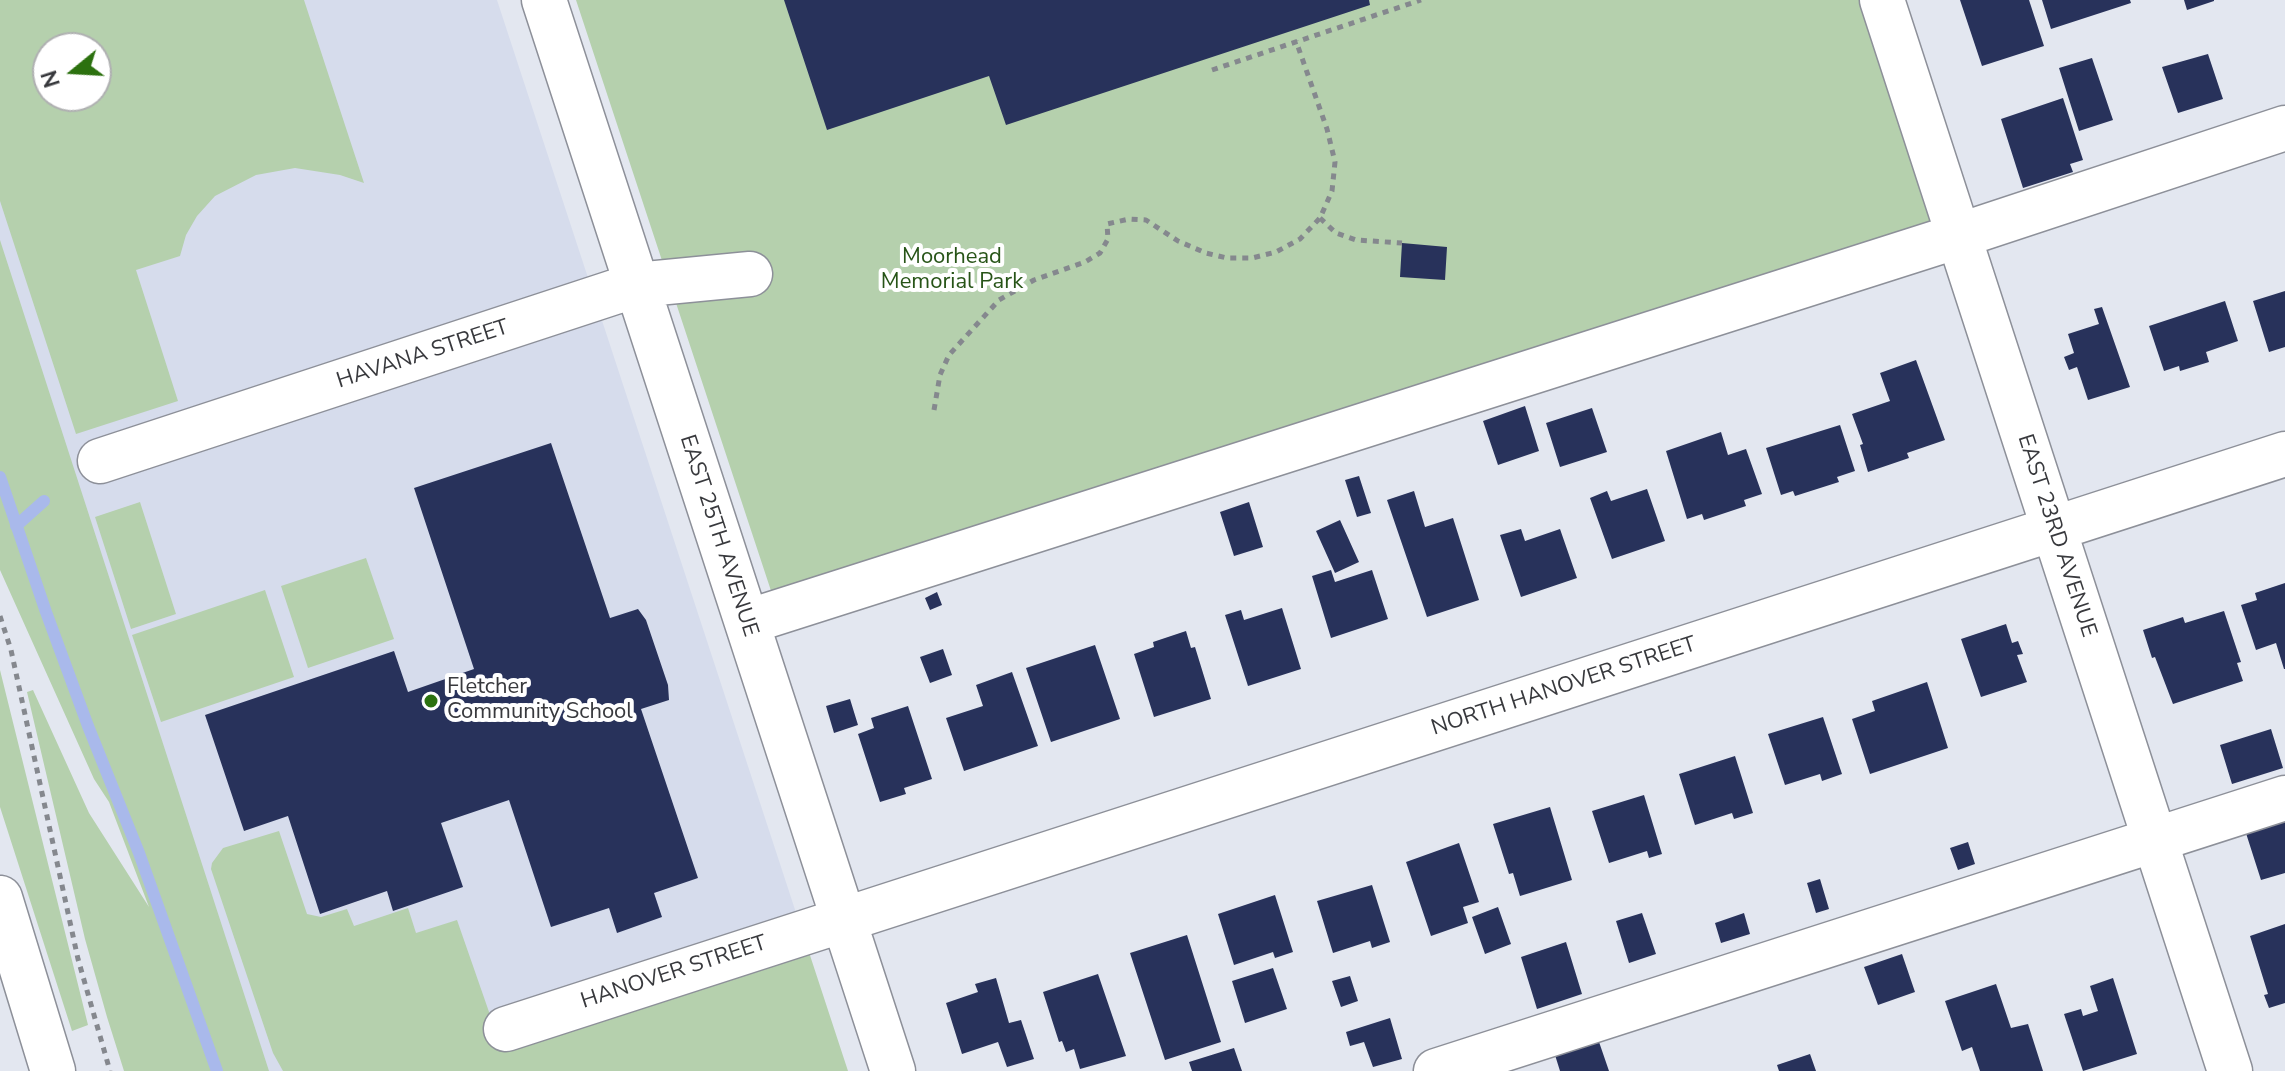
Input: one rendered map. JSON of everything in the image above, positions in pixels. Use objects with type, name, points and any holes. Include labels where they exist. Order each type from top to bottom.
[{"type":"street","name":"EAST 25TH AVENUE","points":[[544,0],[893,1071]]},
{"type":"street","name":"EAST 23RD AVENUE","points":[[1882,0],[2230,1071]]},
{"type":"street","points":[[747,622],[1958,236],[2285,128]]},
{"type":"street","name":"HAVANA STREET","points":[[100,461],[636,285],[750,274]]},
{"type":"street","name":"NORTH HANOVER STREET","points":[[843,919],[2285,454]]},
{"type":"street","points":[[1436,1071],[2285,798]]},
{"type":"street","points":[[0,898],[53,1071]]},
{"type":"street","name":"HANOVER STREET","points":[[506,1029],[843,919]]},
{"type":"path","points":[[1212,70],[1421,0]]},
{"type":"path","points":[[934,410],[940,375],[949,355],[999,300],[1034,280],[1085,262],[1100,253],[1108,239],[1107,224],[1129,219],[1146,220],[1178,241],[1227,258],[1252,258],[1276,252],[1300,239],[1320,218],[1332,191],[1335,162],[1327,129],[1296,41]]},
{"type":"path","points":[[1320,218],[1336,233],[1356,240],[1402,243]]},
{"type":"path","points":[[0,616],[11,650],[91,1014],[110,1071]]},
{"type":"shaded area","name":"Fletcher Community School","points":[[0,0],[497,0],[802,931],[378,1071],[255,1071],[0,283]]},
{"type":"green space","points":[[0,0],[304,0],[364,183],[340,175],[295,168],[256,175],[215,196],[197,216],[186,235],[180,256],[136,270],[178,401],[76,434],[0,201]]},
{"type":"green space","name":"Moorhead Memorial Park","points":[[576,0],[1882,0],[1958,236],[778,612]]},
{"type":"green space","points":[[0,240],[269,1071],[124,1071],[85,939],[27,692],[33,690],[89,813],[149,907],[109,802],[94,779],[0,570]]},
{"type":"green space","points":[[140,502],[176,614],[131,629],[95,517]]},
{"type":"green space","points":[[366,558],[394,639],[308,668],[281,586]]},
{"type":"green space","points":[[265,590],[294,677],[161,722],[132,635]]},
{"type":"green space","points":[[0,670],[88,1025],[72,1031],[0,807]]},
{"type":"green space","points":[[279,831],[307,914],[321,917],[347,909],[354,926],[408,908],[416,933],[457,920],[496,1032],[802,931],[848,1071],[283,1071],[273,1053],[211,869],[223,848]]},
{"type":"building","points":[[784,0],[1369,0],[1370,5],[1006,125],[989,76],[827,130]]},
{"type":"building","points":[[1960,0],[2029,0],[2044,46],[1982,66]]},
{"type":"building","points":[[2042,0],[2130,0],[2131,3],[2051,29]]},
{"type":"building","points":[[2184,0],[2214,0],[2214,1],[2187,10]]},
{"type":"building","points":[[2208,54],[2223,99],[2178,113],[2162,67]]},
{"type":"building","points":[[2092,58],[2113,120],[2079,131],[2059,68]]},
{"type":"building","points":[[2063,98],[2083,160],[2070,164],[2073,172],[2023,188],[2001,119]]},
{"type":"building","points":[[1402,243],[1447,247],[1445,280],[1400,277]]},
{"type":"building","points":[[2285,291],[2285,347],[2269,352],[2253,301]]},
{"type":"building","points":[[2225,301],[2238,341],[2206,352],[2209,362],[2180,371],[2179,366],[2164,371],[2149,326]]},
{"type":"building","points":[[2102,307],[2130,387],[2088,400],[2077,367],[2069,370],[2064,357],[2074,353],[2068,334],[2099,324],[2094,309]]},
{"type":"building","points":[[1916,360],[1945,440],[1907,453],[1909,458],[1868,472],[1860,445],[1863,444],[1852,414],[1890,401],[1880,373]]},
{"type":"building","points":[[1525,406],[1539,451],[1498,465],[1483,421]]},
{"type":"building","points":[[1592,408],[1607,452],[1560,467],[1546,423]]},
{"type":"building","points":[[1840,425],[1855,471],[1837,477],[1839,482],[1795,496],[1793,491],[1781,495],[1766,448]]},
{"type":"building","points":[[1721,432],[1728,455],[1746,449],[1762,494],[1744,500],[1746,506],[1704,520],[1702,514],[1687,519],[1666,451]]},
{"type":"building","points":[[551,443],[610,618],[638,609],[646,620],[668,685],[669,700],[641,709],[698,878],[654,893],[662,917],[617,933],[609,908],[551,927],[509,800],[441,823],[463,887],[393,911],[387,891],[320,914],[288,816],[244,831],[205,715],[394,651],[408,692],[474,669],[414,488]]},
{"type":"building","points":[[1359,476],[1371,513],[1357,517],[1345,480]]},
{"type":"building","points":[[1647,489],[1665,541],[1612,559],[1590,498],[1607,491],[1611,501]]},
{"type":"building","points":[[1414,491],[1425,527],[1453,518],[1479,600],[1427,617],[1387,500]]},
{"type":"building","points":[[1249,502],[1263,547],[1234,556],[1220,512]]},
{"type":"building","points":[[1340,520],[1359,562],[1335,573],[1316,531]]},
{"type":"building","points":[[1521,529],[1525,541],[1560,529],[1577,578],[1521,597],[1500,535]]},
{"type":"building","points":[[1331,570],[1335,582],[1372,570],[1388,619],[1331,638],[1312,576]]},
{"type":"building","points":[[2285,583],[2284,669],[2276,643],[2256,650],[2241,605],[2257,600],[2255,593]]},
{"type":"building","points":[[937,592],[942,605],[930,610],[925,598]]},
{"type":"building","points":[[1282,608],[1301,669],[1248,686],[1225,615],[1241,610],[1244,620]]},
{"type":"building","points":[[2224,611],[2241,662],[2237,663],[2243,681],[2173,704],[2143,630],[2183,617],[2185,623]]},
{"type":"building","points":[[2006,624],[2012,643],[2018,641],[2023,654],[2017,655],[2027,682],[1981,697],[1961,639]]},
{"type":"building","points":[[1186,631],[1191,648],[1195,647],[1211,699],[1154,717],[1134,654],[1154,647],[1153,642]]},
{"type":"building","points":[[1095,645],[1120,719],[1051,742],[1026,668]]},
{"type":"building","points":[[943,649],[952,675],[930,683],[920,657]]},
{"type":"building","points":[[1012,672],[1038,746],[964,771],[946,718],[983,706],[976,685]]},
{"type":"building","points":[[1927,682],[1948,748],[1870,774],[1852,719],[1875,711],[1872,701]]},
{"type":"building","points":[[850,699],[858,725],[834,733],[826,706]]},
{"type":"building","points":[[908,706],[932,779],[904,788],[906,794],[880,802],[858,734],[874,728],[871,718]]},
{"type":"building","points":[[1823,717],[1842,774],[1822,781],[1820,774],[1785,785],[1768,734]]},
{"type":"building","points":[[2271,729],[2283,768],[2232,784],[2220,745]]},
{"type":"building","points":[[1735,756],[1753,813],[1734,819],[1732,813],[1695,825],[1679,774]]},
{"type":"building","points":[[1644,795],[1662,854],[1649,858],[1647,851],[1609,863],[1592,811]]},
{"type":"building","points":[[1550,807],[1572,880],[1520,896],[1513,873],[1509,874],[1493,824]]},
{"type":"building","points":[[2285,814],[2285,873],[2261,880],[2244,827]]},
{"type":"building","points":[[1968,842],[1975,864],[1958,870],[1950,848]]},
{"type":"building","points":[[1459,843],[1479,902],[1463,907],[1468,923],[1431,936],[1406,862]]},
{"type":"building","points":[[1820,879],[1829,909],[1816,913],[1807,883]]},
{"type":"building","points":[[1372,885],[1390,942],[1372,948],[1370,941],[1333,953],[1317,901]]},
{"type":"building","points":[[1275,895],[1293,952],[1275,958],[1273,952],[1234,965],[1218,914]]},
{"type":"building","points":[[1498,907],[1511,944],[1485,954],[1472,917]]},
{"type":"building","points":[[1642,913],[1656,954],[1629,963],[1616,921]]},
{"type":"building","points":[[1744,913],[1750,934],[1721,943],[1715,923]]},
{"type":"building","points":[[2285,924],[2285,1003],[2269,1008],[2264,995],[2268,994],[2250,936]]},
{"type":"building","points":[[1187,935],[1221,1042],[1165,1060],[1130,953]]},
{"type":"building","points":[[1566,942],[1582,994],[1537,1009],[1521,957]]},
{"type":"building","points":[[1902,954],[1915,992],[1878,1005],[1864,967]]},
{"type":"building","points":[[1273,968],[1287,1009],[1245,1023],[1232,981]]},
{"type":"building","points":[[1098,974],[1126,1056],[1080,1069],[1074,1049],[1066,1052],[1062,1041],[1059,1042],[1043,992]]},
{"type":"building","points":[[1350,976],[1358,1001],[1341,1007],[1332,981]]},
{"type":"building","points":[[996,978],[1009,1023],[1021,1020],[1034,1059],[1007,1067],[998,1042],[962,1054],[946,1003],[978,992],[975,984]]},
{"type":"building","points":[[2113,978],[2137,1054],[2083,1071],[2064,1014],[2081,1009],[2083,1016],[2098,1011],[2090,986]]},
{"type":"building","points":[[1996,984],[2011,1028],[2028,1024],[2043,1071],[1980,1071],[1972,1047],[1962,1051],[1945,1001]]},
{"type":"building","points":[[1390,1018],[1402,1059],[1373,1067],[1364,1042],[1350,1046],[1346,1032]]},
{"type":"building","points":[[1598,1039],[1609,1071],[1560,1071],[1555,1055]]},
{"type":"building","points":[[1234,1048],[1242,1071],[1192,1071],[1189,1062]]},
{"type":"building","points":[[1810,1054],[1816,1071],[1779,1071],[1777,1065]]},
{"type":"waterway","points":[[0,477],[46,612],[139,853],[217,1071]]},
{"type":"waterway","points":[[16,526],[44,501]]},
{"type":"place","name":"Fletcher Community School","points":[[431,701]]}]
